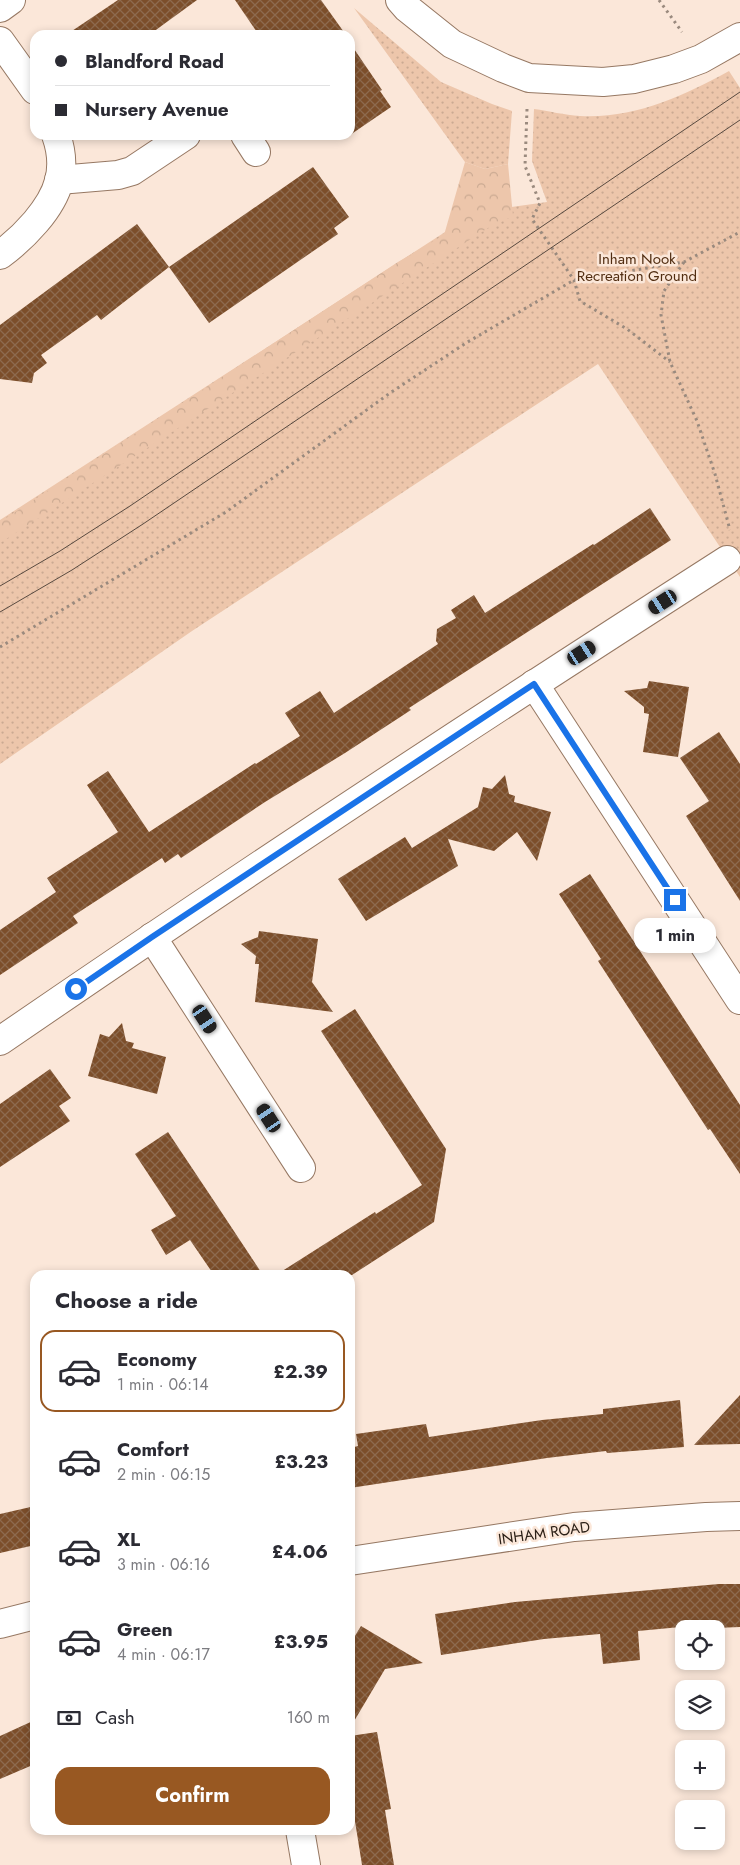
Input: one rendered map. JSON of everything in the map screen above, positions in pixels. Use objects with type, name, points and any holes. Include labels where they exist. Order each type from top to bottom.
[{"type":"street","points":[[0,8],[11,0]]},
{"type":"street","points":[[400,0],[407,8],[452,44],[529,78],[586,82],[634,79],[674,69],[702,59],[740,37]]},
{"type":"street","points":[[0,41],[30,83]]},
{"type":"street","points":[[0,255],[17,242],[36,222],[48,203],[59,180],[61,150],[58,140]]},
{"type":"street","points":[[59,180],[118,175],[132,171],[178,140]]},
{"type":"street","points":[[0,1041],[152,937],[534,684],[727,560]]},
{"type":"street","points":[[534,684],[740,1000]]},
{"type":"street","points":[[152,937],[300,1168]]},
{"type":"street","name":"INHAM ROAD","points":[[355,1560],[574,1527],[740,1516]]},
{"type":"street","points":[[0,1624],[30,1616]]},
{"type":"street","points":[[301,1835],[306,1865]]},
{"type":"path","points":[[659,0],[702,59]]},
{"type":"path","points":[[529,78],[525,166],[540,203],[532,219],[574,280],[580,301],[627,329],[670,362]]},
{"type":"path","points":[[0,647],[226,512],[390,393],[466,343],[574,280],[684,262],[740,232]]},
{"type":"path","points":[[684,262],[664,291],[662,316],[670,362],[697,421],[715,474],[731,531],[727,560]]},
{"type":"green space","points":[[354,8],[441,82],[512,111],[508,164],[485,169],[465,162]]},
{"type":"green space","name":"Inham Nook Recreation Ground","points":[[729,71],[740,88],[740,577],[598,364],[192,631],[0,764],[0,520],[476,212],[547,202],[532,161],[534,109],[580,116],[620,114],[639,110],[676,97]]},
{"type":"green space","points":[[465,162],[485,169],[508,164],[513,216],[488,228],[0,543],[0,522],[398,262],[444,235]]},
{"type":"building","points":[[118,0],[197,0],[156,30],[73,30]]},
{"type":"building","points":[[235,0],[321,0],[342,30],[256,30]]},
{"type":"building","points":[[355,50],[382,90],[380,91],[391,107],[355,132]]},
{"type":"building","points":[[313,167],[349,217],[334,228],[338,234],[209,323],[169,267]]},
{"type":"building","points":[[137,224],[169,267],[101,320],[97,315],[41,355],[47,363],[34,373],[32,383],[0,379],[0,325]]},
{"type":"building","points":[[650,508],[671,540],[409,708],[411,710],[265,802],[181,858],[178,854],[165,863],[162,858],[73,916],[78,923],[0,975],[0,930],[56,892],[47,878],[118,832],[87,785],[108,771],[149,832],[300,736],[285,713],[320,691],[334,713],[438,644],[436,641],[437,629],[456,618],[451,610],[474,595],[485,613]]},
{"type":"building","points":[[649,681],[689,687],[678,757],[643,752],[649,714],[644,713],[644,707],[624,691],[647,688]]},
{"type":"building","points":[[719,732],[740,764],[740,901],[686,816],[709,801],[680,758]]},
{"type":"building","points":[[505,775],[509,794],[515,796],[514,802],[551,812],[537,861],[517,832],[494,851],[448,839],[458,866],[366,921],[338,879],[405,837],[412,848],[478,807],[483,787],[492,789]]},
{"type":"building","points":[[590,874],[740,1105],[740,1174],[710,1129],[708,1130],[598,961],[601,959],[559,894]]},
{"type":"building","points":[[259,931],[318,939],[312,982],[333,1012],[255,1002],[259,964],[255,964],[256,956],[241,944],[258,937]]},
{"type":"building","points":[[355,1009],[446,1149],[434,1222],[355,1273],[355,1270],[284,1270],[375,1212],[376,1214],[422,1185],[321,1031]]},
{"type":"building","points":[[122,1023],[126,1041],[134,1043],[132,1048],[166,1057],[157,1094],[88,1076],[100,1034],[109,1037]]},
{"type":"building","points":[[50,1069],[71,1098],[59,1106],[70,1121],[0,1167],[0,1104]]},
{"type":"building","points":[[168,1132],[260,1270],[211,1270],[190,1240],[166,1255],[151,1230],[176,1216],[135,1154]]},
{"type":"building","points":[[740,1395],[740,1444],[694,1445]]},
{"type":"building","points":[[680,1400],[684,1447],[607,1453],[606,1451],[547,1458],[355,1487],[355,1447],[358,1446],[356,1434],[426,1424],[429,1437],[542,1420],[603,1414],[603,1409]]},
{"type":"building","points":[[30,1507],[30,1546],[0,1553],[0,1514]]},
{"type":"building","points":[[719,1584],[740,1584],[740,1627],[725,1628],[725,1620],[675,1620],[675,1628],[638,1631],[640,1660],[603,1664],[600,1634],[544,1639],[441,1655],[435,1614],[515,1602]]},
{"type":"building","points":[[361,1626],[423,1663],[385,1669],[355,1720],[355,1636]]},
{"type":"building","points":[[30,1722],[30,1766],[0,1779],[0,1736]]},
{"type":"building","points":[[377,1732],[391,1809],[385,1810],[394,1865],[362,1865],[355,1821],[355,1735]]},
{"type":"tram line","points":[[0,586],[60,551],[130,506],[740,92]]},
{"type":"tram line","points":[[0,612],[72,570],[143,524],[740,120]]},
{"type":"route","points":[[76,989],[534,684],[675,900]]}]
